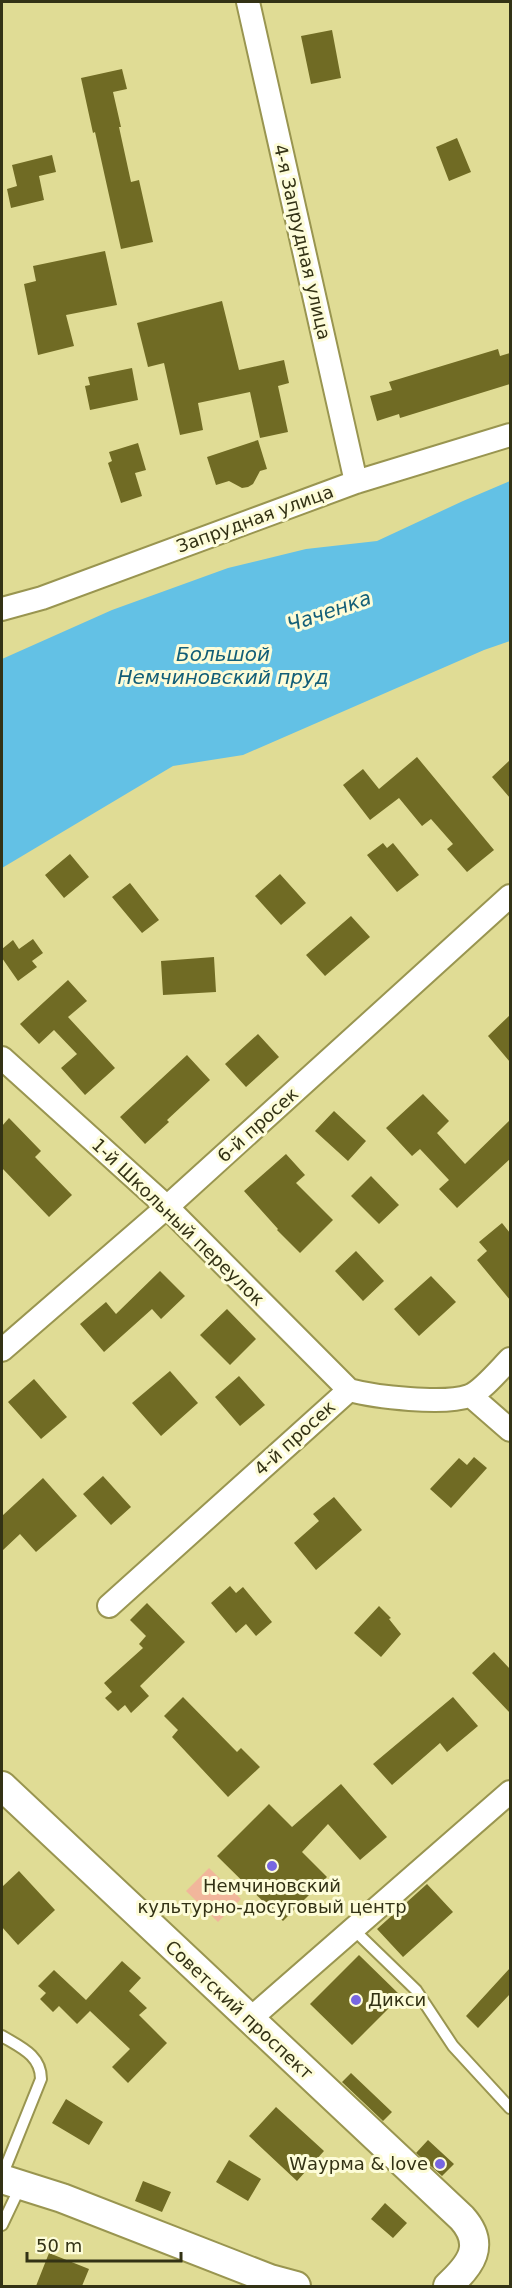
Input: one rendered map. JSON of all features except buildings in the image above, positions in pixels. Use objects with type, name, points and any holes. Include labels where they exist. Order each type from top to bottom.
[{"type":"street","name":"4-я Запрудная улица","points":[[248,2],[356,482]]},
{"type":"street","name":"Запрудная улица","points":[[2,609],[42,598],[356,482],[510,435]]},
{"type":"street","name":"6-й просек","points":[[2,1350],[167,1207],[510,896]]},
{"type":"street","name":"1-й Школьный переулок","points":[[2,1058],[167,1207],[349,1390]]},
{"type":"street","points":[[510,1359],[471,1396],[510,1430]]},
{"type":"street","name":"4-й просек","points":[[109,1606],[349,1390],[367,1395],[449,1400],[471,1396]]},
{"type":"street","name":"Советский проспект","points":[[2,1786],[462,2218],[475,2236],[474,2251],[470,2262],[448,2286]]},
{"type":"street","points":[[249,2020],[510,1792]]},
{"type":"street","points":[[8,2180],[63,2198],[296,2286]]},
{"type":"lane","points":[[353,1929],[416,1990],[453,2046],[508,2101]]},
{"type":"lane","points":[[2,2036],[34,2056],[41,2069],[41,2079],[8,2180],[2,2225]]},
{"type":"shaded area","points":[[209,1868],[241,1899],[218,1922],[186,1891]]},
{"type":"water","name":"Большой Немчиновский пруд","points":[[510,481],[510,641],[484,650],[243,755],[173,766],[2,868],[2,659],[112,610],[228,568],[306,549],[377,541]]},
{"type":"place","name":"Немчиновский культурно-досуговый центр","points":[[272,1866]]},
{"type":"place","name":"Дикси","points":[[356,2000]]},
{"type":"place","name":"Wаурма & love","points":[[440,2164]]},
{"type":"water label","name":"Чаченка","points":[[329,611]]}]
